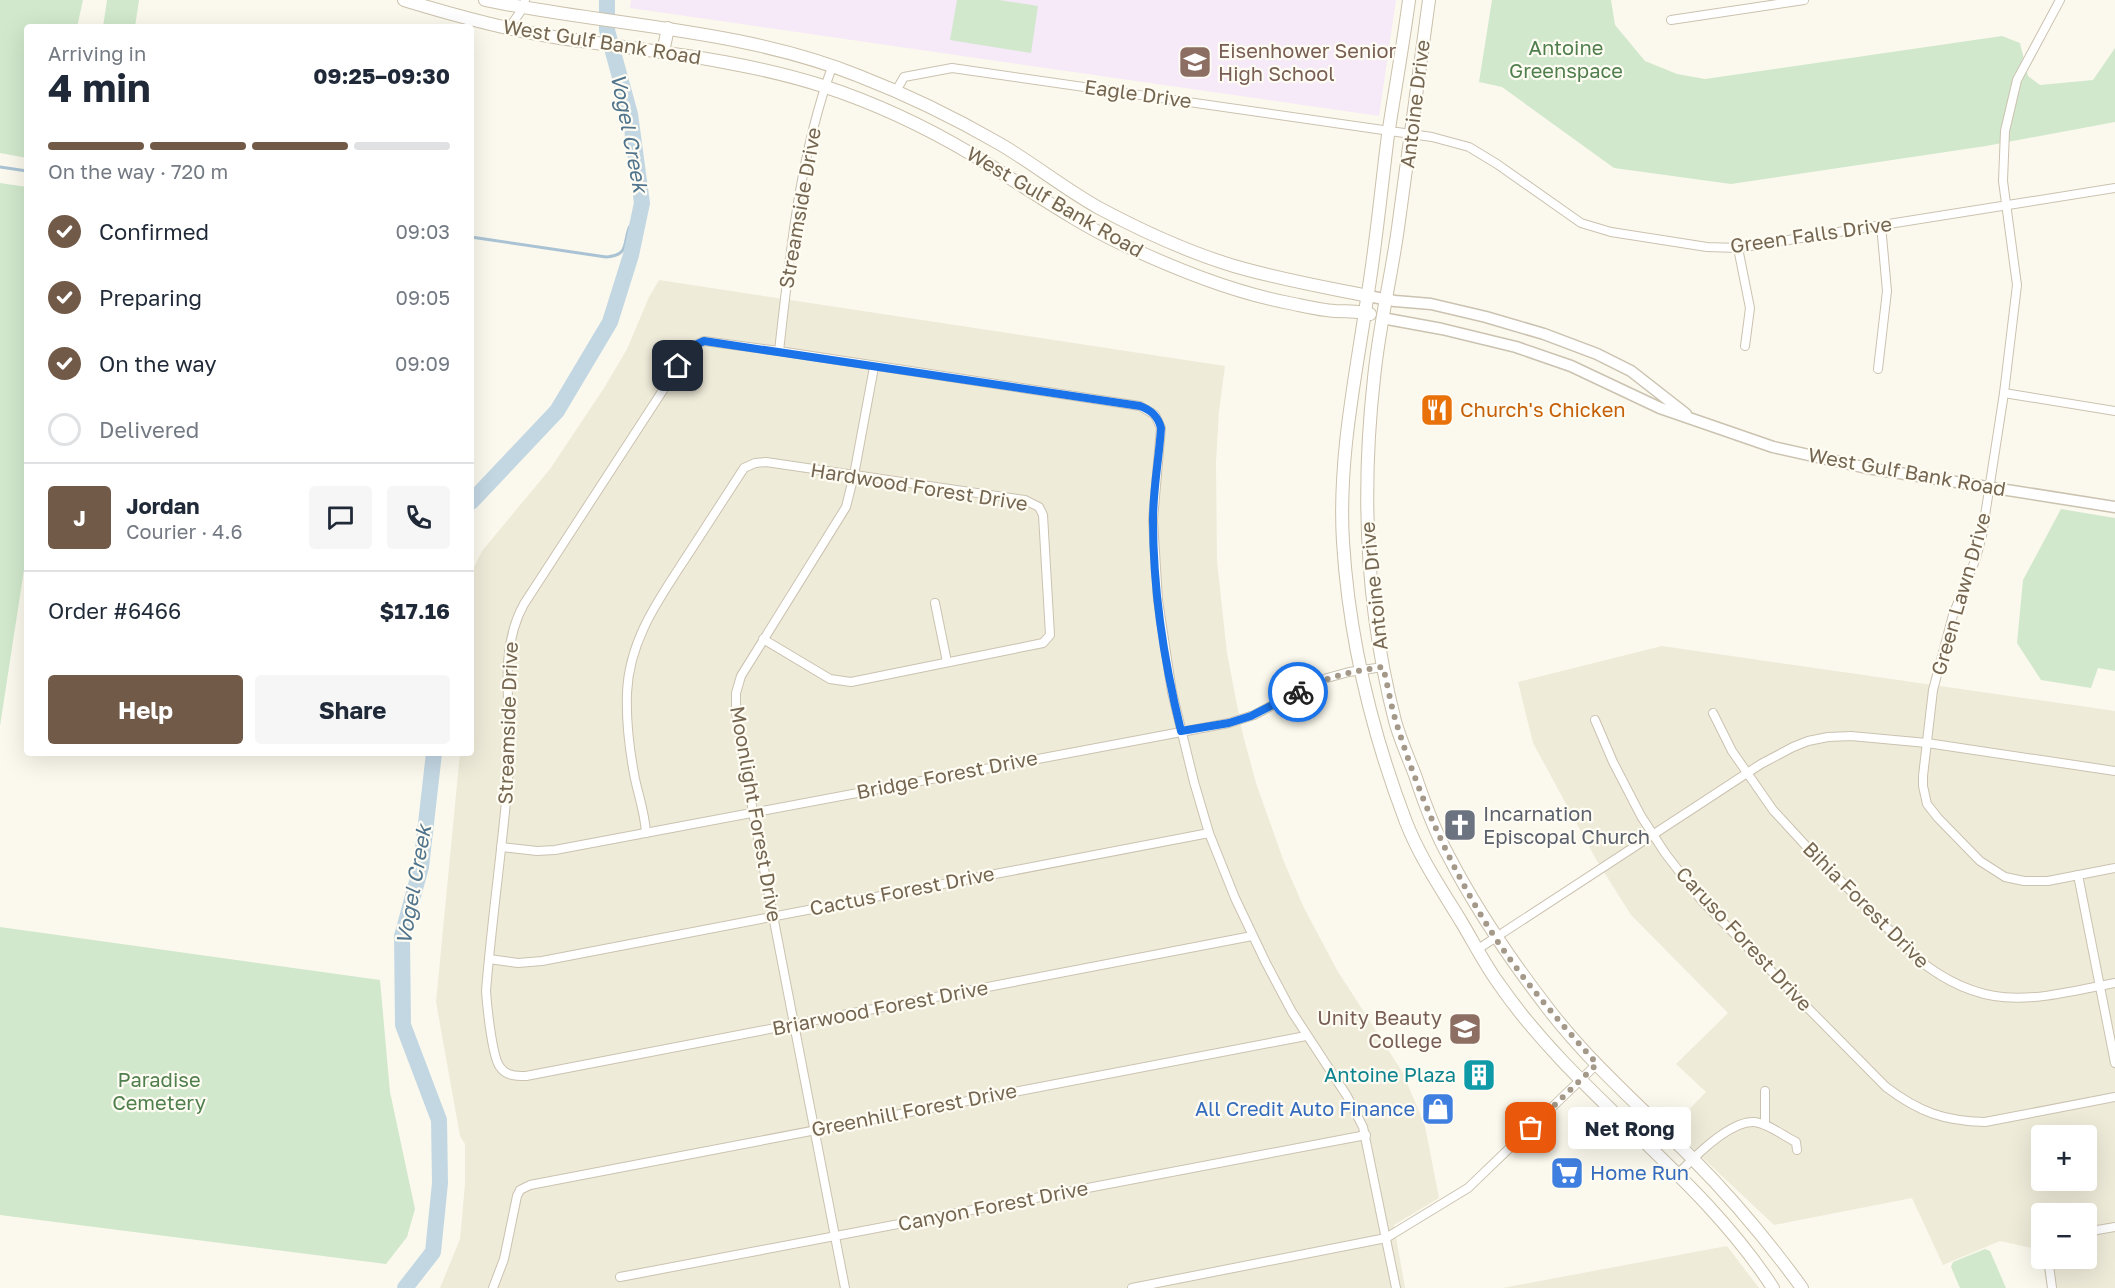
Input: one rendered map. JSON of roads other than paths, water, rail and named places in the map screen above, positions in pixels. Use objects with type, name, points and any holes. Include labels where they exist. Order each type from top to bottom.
[{"type":"main road","name":"West Gulf Bank Road","points":[[404,0],[509,28],[553,37],[631,47],[762,69],[825,87],[888,111],[951,143],[1076,219],[1161,261],[1222,285],[1287,302],[1333,311],[1365,313],[1382,318]]},
{"type":"main road","name":"West Gulf Bank Road","points":[[485,0],[524,4],[591,19],[668,28],[767,48],[832,67],[896,91],[964,124],[1100,208],[1172,243],[1232,265],[1292,281],[1368,296]]},
{"type":"main road","name":"Antoine Drive","points":[[1408,0],[1368,296],[1348,418],[1343,521],[1348,589],[1362,670],[1381,748],[1407,824],[1432,874],[1498,983],[1558,1058],[1678,1174],[1722,1221],[1773,1288]]},
{"type":"main road","name":"Antoine Drive","points":[[1429,0],[1412,134],[1373,380],[1366,487],[1367,541],[1373,605],[1383,667],[1396,724],[1424,800],[1447,853],[1495,937],[1552,1014],[1597,1064],[1693,1159],[1778,1255],[1802,1288]]},
{"type":"main road","points":[[663,52],[668,28]]},
{"type":"main road","points":[[951,143],[964,124]]},
{"type":"main road","points":[[1222,285],[1232,265]]},
{"type":"main road","points":[[1287,302],[1292,281]]},
{"type":"main road","points":[[1759,1267],[1778,1255]]},
{"type":"street","points":[[1671,20],[1804,0]]},
{"type":"street","name":"Green Lawn Drive","points":[[2060,0],[2024,65],[2012,96],[2003,149],[2003,181],[2017,285],[2004,393],[1982,535],[1976,558],[1953,615],[1932,690],[1923,786],[1927,804],[1938,819],[1980,861],[2005,877],[2024,881],[2048,881],[2115,868]]},
{"type":"street","points":[[509,28],[524,4]]},
{"type":"street","name":"Streamside Drive","points":[[507,1074],[499,1067],[487,1006],[489,959],[509,768],[508,658],[514,624],[524,604],[691,347],[704,341],[779,351],[791,246],[809,140],[832,67]]},
{"type":"street","name":"Eagle Drive","points":[[896,91],[904,77],[952,68],[1389,131]]},
{"type":"street","name":"Green Falls Drive","points":[[1389,131],[1432,137],[1469,147],[1581,223],[1611,232],[1707,247],[1738,248],[2115,188]]},
{"type":"street","points":[[1878,369],[1887,291],[1881,225]]},
{"type":"street","points":[[1738,248],[1750,308],[1745,346]]},
{"type":"street","name":"West Gulf Bank Road","points":[[1368,296],[1431,304],[1522,327],[1597,354],[1631,371],[1702,423]]},
{"type":"street","name":"West Gulf Bank Road","points":[[1382,318],[1442,329],[1516,347],[1571,366],[1660,408],[1773,447],[1829,461],[2115,507]]},
{"type":"street","points":[[1516,347],[1522,327]]},
{"type":"street","points":[[779,351],[1140,406],[1155,415],[1161,428],[1155,482],[1155,559],[1163,639],[1181,731],[1209,833],[1252,936],[1292,1012],[1357,1114],[1366,1136],[1396,1288]]},
{"type":"street","name":"Moonlight Forest Drive","points":[[845,1288],[753,812],[736,702],[741,676],[846,507],[874,367]]},
{"type":"street","points":[[2004,393],[2115,411]]},
{"type":"street","name":"Hardwood Forest Drive","points":[[646,833],[628,732],[627,694],[633,652],[653,609],[744,468],[755,463],[766,462],[1025,500],[1038,507],[1044,521],[1050,635],[1043,643],[947,663]]},
{"type":"street","points":[[763,639],[830,679],[840,681],[851,682],[947,663],[935,603]]},
{"type":"street","name":"Bridge Forest Drive","points":[[501,847],[537,851],[555,850],[1229,723],[1251,716],[1327,678],[1383,667]]},
{"type":"street","name":"Bihia Forest Drive","points":[[1713,713],[1732,750],[1773,810],[1919,960],[1936,974],[1971,992],[2016,999],[2040,998],[2115,983]]},
{"type":"street","name":"Caruso Forest Drive","points":[[1595,720],[1613,762],[1653,835],[1702,901],[1886,1087],[1921,1110],[1941,1118],[1963,1122],[1985,1122],[2115,1097]]},
{"type":"street","points":[[1478,949],[1748,773],[1784,751],[1818,739],[1851,736],[1928,743],[2115,771]]},
{"type":"street","name":"Cactus Forest Drive","points":[[489,959],[518,963],[543,961],[1209,833]]},
{"type":"street","points":[[2078,875],[2115,1063]]},
{"type":"street","name":"Briarwood Forest Drive","points":[[507,1074],[515,1077],[526,1076],[1252,936]]},
{"type":"street","name":"Greenhill Forest Drive","points":[[493,1288],[508,1242],[516,1196],[530,1185],[1306,1036]]},
{"type":"street","points":[[1132,1288],[1386,1238],[1468,1188],[1597,1064]]},
{"type":"street","points":[[1765,1125],[1766,1091]]},
{"type":"street","points":[[1678,1174],[1703,1148],[1741,1125],[1755,1122],[1796,1142],[1797,1150]]},
{"type":"street","name":"Canyon Forest Drive","points":[[620,1277],[1366,1136]]},
{"type":"street","points":[[2097,1230],[2115,1227]]},
{"type":"street","points":[[2049,1269],[2052,1288]]},
{"type":"waterway","name":"Vogel Creek","points":[[474,499],[557,411],[610,322],[631,255],[642,203],[630,114],[607,30],[607,0]]},
{"type":"waterway","points":[[0,167],[24,171]]},
{"type":"waterway","points":[[474,237],[606,257],[622,251],[629,228],[639,217]]},
{"type":"waterway","name":"Vogel Creek","points":[[405,1288],[433,1252],[440,1183],[439,1120],[403,1025],[402,936],[421,867],[434,756]]},
{"type":"place","name":"Eisenhower Senior High School","points":[[1195,62]]},
{"type":"place","name":"Church's Chicken","points":[[1437,410]]},
{"type":"place","name":"Incarnation Episcopal Church","points":[[1460,825]]},
{"type":"place","name":"Unity Beauty College","points":[[1465,1029]]},
{"type":"place","name":"Antoine Plaza","points":[[1479,1075]]},
{"type":"place","name":"All Credit Auto Finance","points":[[1438,1109]]},
{"type":"place","name":"Net Rong","points":[[1531,1128]]},
{"type":"place","name":"Home Run","points":[[1567,1173]]},
{"type":"park label","name":"Antoine Greenspace","points":[[1566,60]]},
{"type":"park label","name":"Paradise Cemetery","points":[[159,1092]]}]
